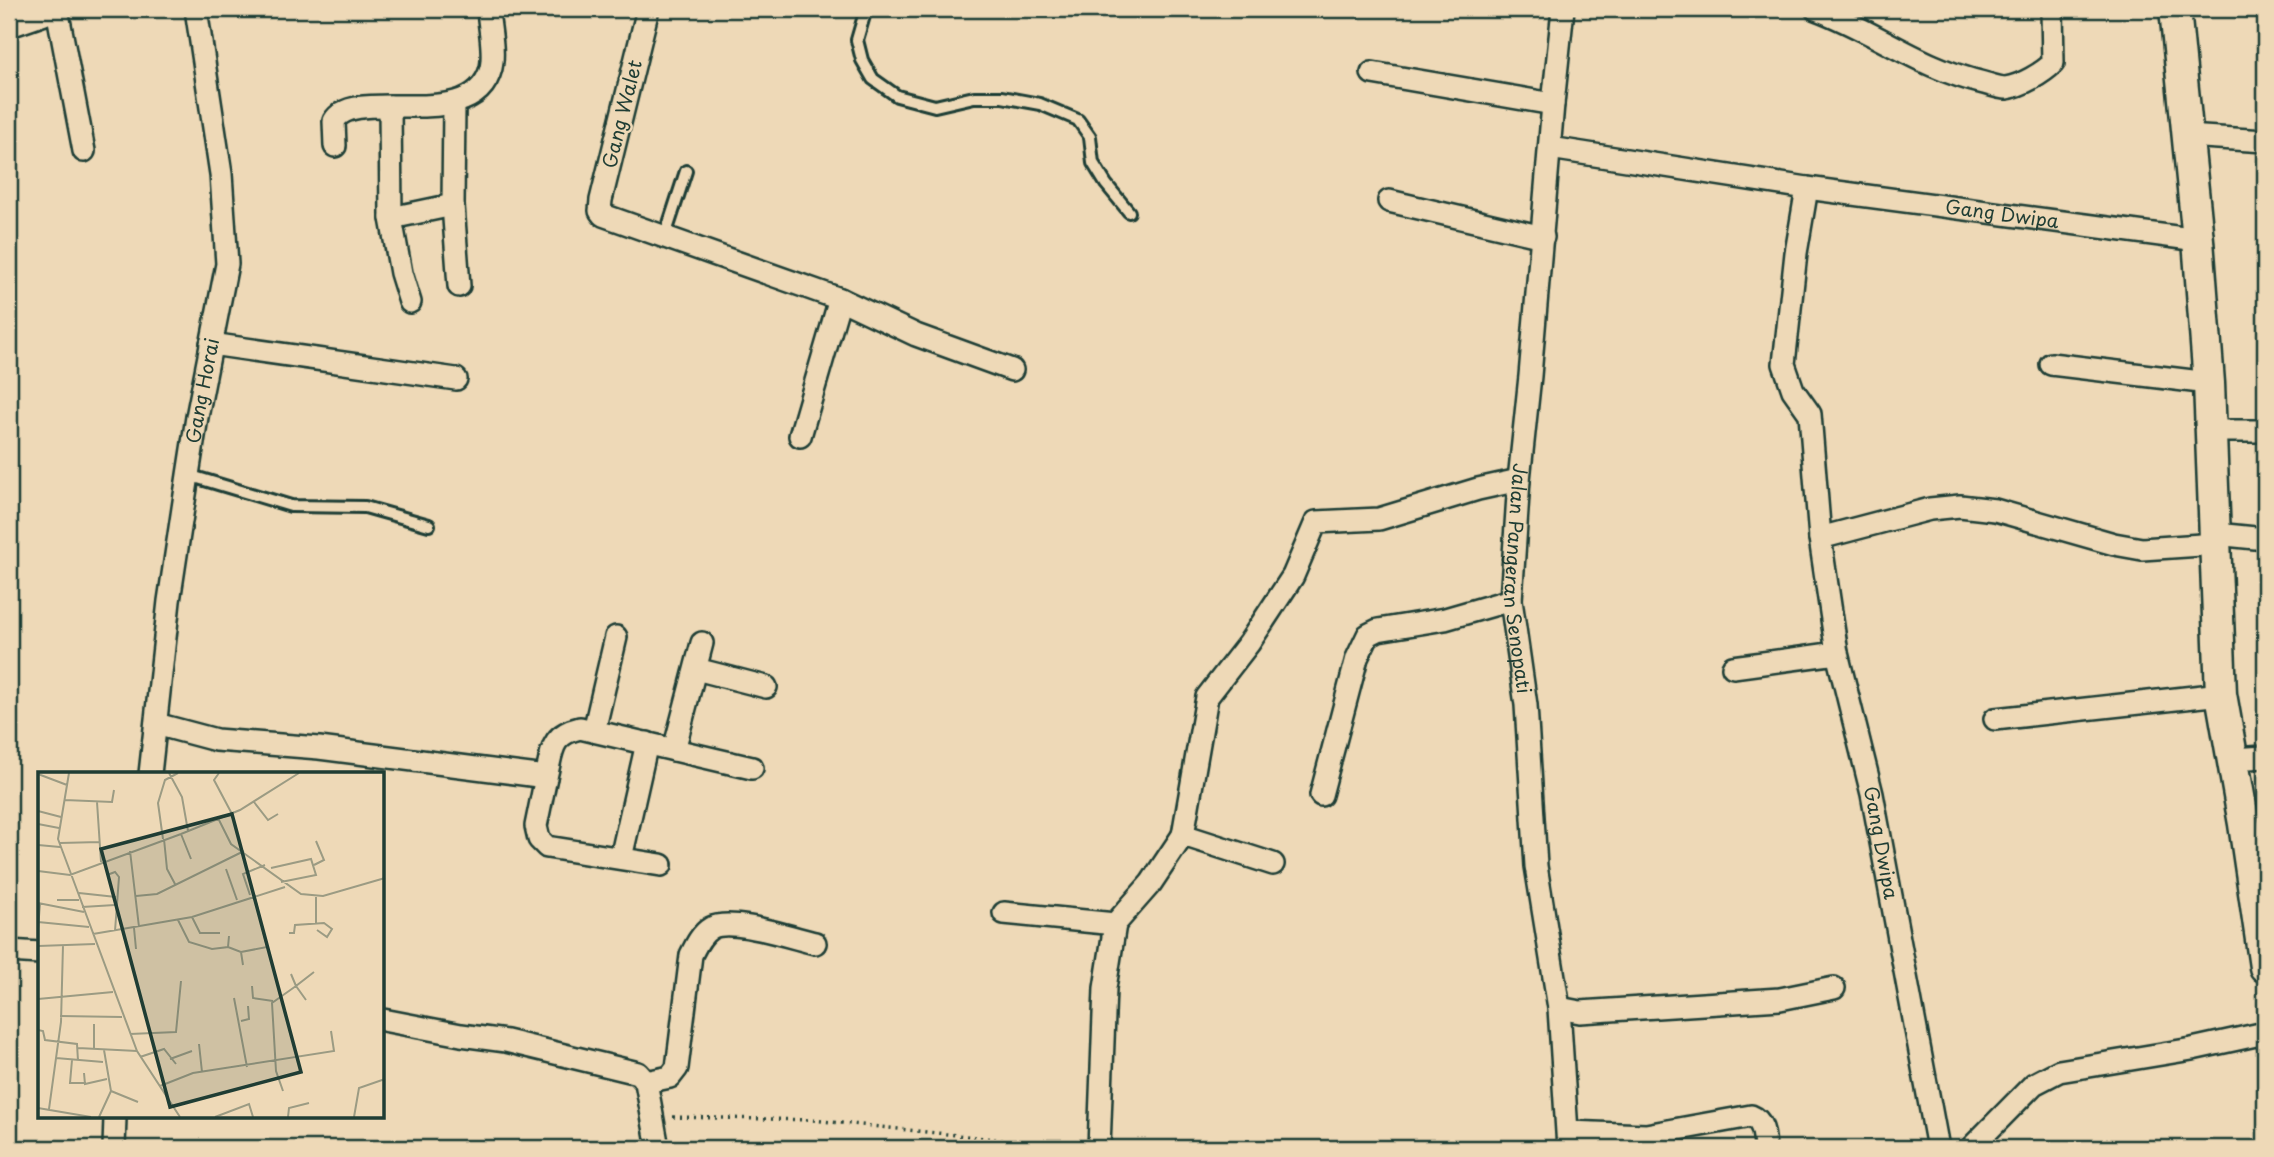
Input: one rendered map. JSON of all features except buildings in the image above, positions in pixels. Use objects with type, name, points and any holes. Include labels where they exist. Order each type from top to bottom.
[{"type":"main road","points":[[9,20],[41,9]]},
{"type":"street","points":[[57,9],[85,151]]},
{"type":"street","name":"Gang Horai","points":[[150,772],[169,601],[188,475],[226,264],[221,174],[196,9]]},
{"type":"street","points":[[335,146],[333,125],[338,114],[364,107],[454,104],[479,90],[491,68],[488,9]]},
{"type":"street","name":"Gang Walet","points":[[648,9],[600,200],[600,211],[606,217],[665,236]]},
{"type":"street","name":"Jalan Pangeran Senopati","points":[[1563,9],[1519,480],[1511,600],[1525,705],[1536,866],[1559,1008],[1568,1140]]},
{"type":"street","points":[[1816,9],[1851,15],[1928,65],[1957,77],[2005,88],[2043,73],[2053,63],[2052,9]]},
{"type":"street","points":[[2175,9],[2209,383],[2221,694],[2265,967]]},
{"type":"street","points":[[1372,73],[1553,104]]},
{"type":"street","points":[[454,104],[453,205],[459,286]]},
{"type":"street","points":[[390,106],[391,218],[401,273],[410,303]]},
{"type":"street","points":[[2187,136],[2265,141]]},
{"type":"street","name":"Gang Dwipa","points":[[1550,148],[1807,188],[2198,240]]},
{"type":"street","name":"Gang Dwipa","points":[[1807,188],[1796,253],[1784,364],[1793,390],[1810,414],[1820,538],[1837,653],[1872,794],[1938,1148]]},
{"type":"street","points":[[1389,201],[1542,237]]},
{"type":"street","points":[[391,218],[453,205]]},
{"type":"street","points":[[665,236],[840,299],[916,335],[1012,370]]},
{"type":"street","points":[[800,436],[840,299]]},
{"type":"street","points":[[211,344],[456,379]]},
{"type":"street","points":[[2051,365],[2209,383]]},
{"type":"street","points":[[2212,431],[2265,431]]},
{"type":"street","points":[[1099,1148],[1105,988],[1115,924],[1151,883],[1183,835],[1207,696],[1249,643],[1293,576],[1316,522],[1379,519],[1478,489],[1519,480]]},
{"type":"street","points":[[1820,538],[1930,509],[1961,506],[1995,510],[2113,544],[2142,549],[2216,539],[2265,539]]},
{"type":"street","points":[[1321,795],[1357,658],[1368,635],[1378,630],[1445,619],[1511,600]]},
{"type":"street","points":[[594,731],[616,637]]},
{"type":"street","points":[[674,750],[702,643]]},
{"type":"street","points":[[1733,667],[1837,653]]},
{"type":"street","points":[[696,669],[765,687]]},
{"type":"street","points":[[1995,719],[2221,694]]},
{"type":"street","points":[[156,724],[216,740],[319,748],[546,777]]},
{"type":"street","points":[[662,866],[547,847],[539,839],[536,827],[557,738],[566,731],[580,728],[752,768]]},
{"type":"street","points":[[621,858],[647,743]]},
{"type":"street","points":[[2233,760],[2265,757]]},
{"type":"street","points":[[1183,835],[1273,864]]},
{"type":"street","points":[[1003,913],[1115,924]]},
{"type":"street","points":[[646,1082],[670,1077],[677,1068],[691,955],[699,940],[713,927],[737,924],[815,943]]},
{"type":"street","points":[[9,951],[38,953]]},
{"type":"street","points":[[1559,1008],[1580,1012],[1780,999],[1834,988]]},
{"type":"street","points":[[385,1020],[506,1041],[638,1073],[646,1082],[658,1148]]},
{"type":"street","points":[[1971,1148],[2034,1084],[2059,1071],[2192,1049],[2265,1033]]},
{"type":"street","points":[[1568,1140],[1646,1135],[1751,1116],[1757,1118],[1764,1131],[1765,1148]]},
{"type":"street","points":[[114,1148],[115,1118]]},
{"type":"lane","points":[[866,9],[857,40],[862,60],[873,79],[897,96],[935,106],[974,97],[1002,97],[1040,104],[1078,120],[1090,137],[1093,163],[1129,212]]},
{"type":"lane","points":[[665,236],[686,171]]},
{"type":"lane","points":[[188,475],[291,506],[365,507],[429,525]]},
{"type":"path","points":[[652,1117],[813,1120],[1082,1148]]}]
